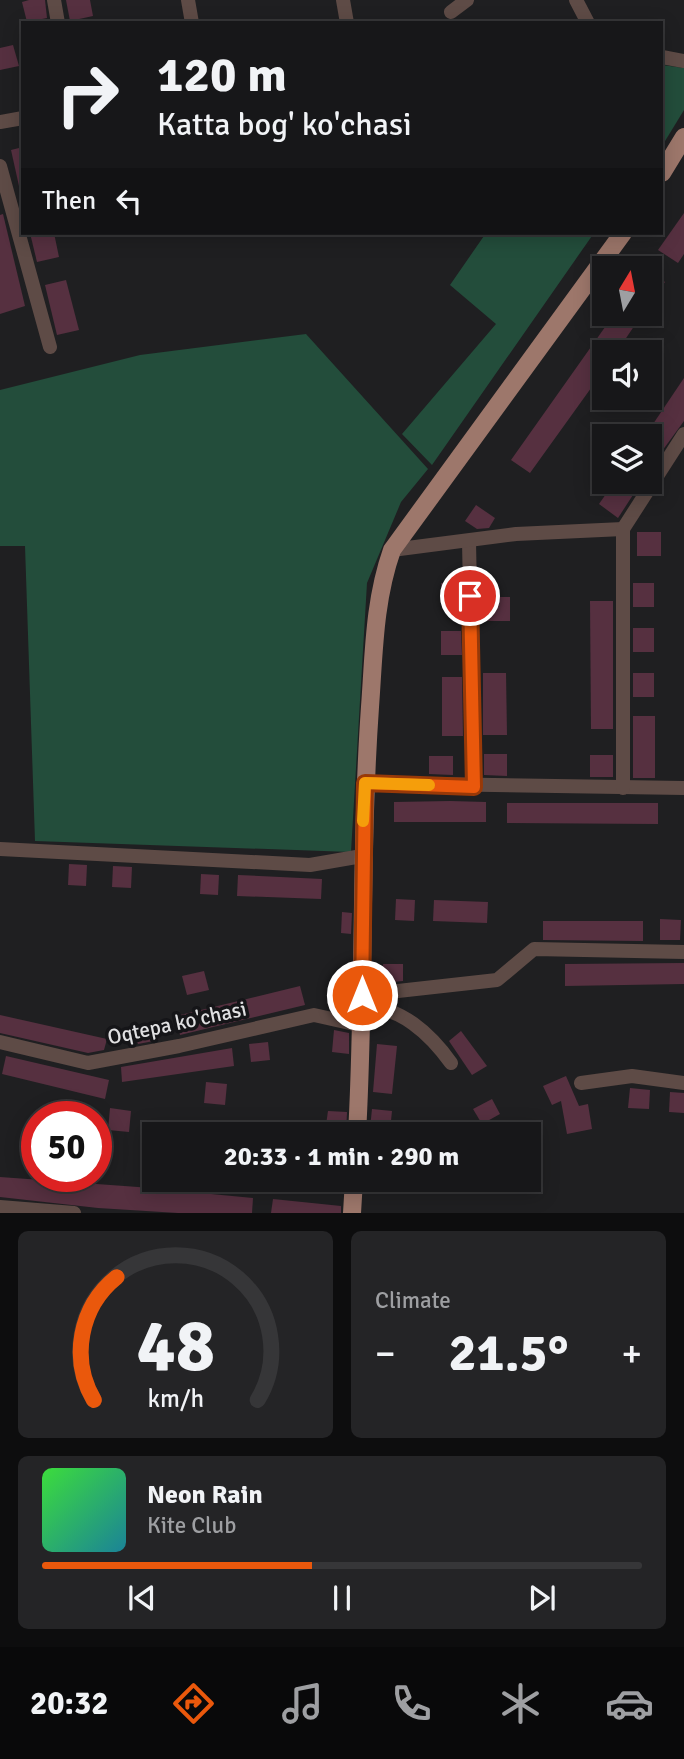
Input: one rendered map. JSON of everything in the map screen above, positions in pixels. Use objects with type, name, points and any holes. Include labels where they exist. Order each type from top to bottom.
[{"type":"main road","points":[[663,171],[684,137]]},
{"type":"main road","points":[[358,1122],[363,1009],[362,856],[379,587],[392,550],[622,235]]},
{"type":"main road","points":[[352,1213],[353,1192]]},
{"type":"street","points":[[54,0],[58,21]]},
{"type":"street","points":[[188,0],[192,21]]},
{"type":"street","points":[[343,0],[347,21]]},
{"type":"street","points":[[451,12],[467,0]]},
{"type":"street","points":[[576,0],[587,21]]},
{"type":"street","points":[[663,57],[684,61]]},
{"type":"street","points":[[0,122],[21,118]]},
{"type":"street","points":[[0,166],[50,347]]},
{"type":"street","points":[[624,788],[623,529],[684,434]]},
{"type":"street","points":[[392,550],[516,534],[623,529]]},
{"type":"street","points":[[469,542],[474,787]]},
{"type":"street","points":[[365,783],[474,787],[684,788]]},
{"type":"street","points":[[0,849],[310,865],[362,856]]},
{"type":"street","name":"Oqtepa ko'chasi","points":[[0,1042],[88,1063],[497,980],[534,949],[684,951]]},
{"type":"street","points":[[363,1009],[378,1006],[398,1013],[440,1048],[451,1063]]},
{"type":"street","points":[[581,1083],[632,1076],[684,1083]]},
{"type":"street","points":[[0,1207],[74,1213]]},
{"type":"green space","points":[[663,65],[684,68],[684,110],[663,144]]},
{"type":"green space","points":[[485,235],[593,235],[432,465],[402,434],[496,324],[450,285]]},
{"type":"green space","points":[[306,334],[428,469],[401,502],[367,583],[351,852],[35,841],[25,546],[0,546],[0,390],[140,355]]},
{"type":"building","points":[[45,0],[47,18],[27,21],[22,2]]},
{"type":"building","points":[[66,0],[90,0],[93,16],[70,21]]},
{"type":"building","points":[[13,45],[19,66],[0,70],[0,48]]},
{"type":"building","points":[[21,148],[21,186],[19,186],[11,150]]},
{"type":"building","points":[[684,213],[684,254],[678,263],[658,250]]},
{"type":"building","points":[[3,214],[25,306],[0,314],[0,215]]},
{"type":"building","points":[[30,235],[54,235],[59,257],[37,262]]},
{"type":"building","points":[[66,280],[79,330],[57,335],[45,285]]},
{"type":"building","points":[[606,326],[634,326],[625,340],[596,340]]},
{"type":"building","points":[[592,346],[592,387],[530,473],[511,460]]},
{"type":"building","points":[[684,378],[684,421],[662,451],[662,424],[653,424]]},
{"type":"building","points":[[606,494],[634,494],[618,518],[599,504]]},
{"type":"building","points":[[476,505],[495,518],[489,528],[477,529],[465,521]]},
{"type":"building","points":[[637,532],[661,532],[661,556],[637,556]]},
{"type":"building","points":[[441,583],[460,583],[461,607],[442,607]]},
{"type":"building","points":[[633,583],[654,583],[654,607],[633,607]]},
{"type":"building","points":[[486,597],[510,597],[510,621],[486,621]]},
{"type":"building","points":[[590,601],[613,601],[613,729],[591,729]]},
{"type":"building","points":[[633,628],[654,628],[654,652],[633,652]]},
{"type":"building","points":[[441,631],[461,631],[462,655],[441,655]]},
{"type":"building","points":[[483,673],[506,673],[507,735],[483,735]]},
{"type":"building","points":[[633,673],[654,673],[654,697],[633,697]]},
{"type":"building","points":[[442,677],[462,677],[463,736],[442,736]]},
{"type":"building","points":[[633,716],[655,716],[655,778],[633,778]]},
{"type":"building","points":[[484,754],[507,754],[507,776],[484,775]]},
{"type":"building","points":[[590,755],[613,755],[613,777],[590,777]]},
{"type":"building","points":[[429,756],[453,756],[453,775],[429,774]]},
{"type":"building","points":[[394,802],[486,802],[486,822],[394,822]]},
{"type":"building","points":[[507,803],[658,803],[658,824],[507,823]]},
{"type":"building","points":[[69,864],[87,865],[86,886],[68,885]]},
{"type":"building","points":[[113,866],[132,867],[131,888],[112,887]]},
{"type":"building","points":[[201,874],[219,875],[218,895],[200,894]]},
{"type":"building","points":[[238,875],[322,879],[321,899],[237,896]]},
{"type":"building","points":[[396,899],[415,900],[414,921],[395,920]]},
{"type":"building","points":[[434,900],[488,902],[487,923],[433,921]]},
{"type":"building","points":[[342,912],[352,913],[351,934],[341,933]]},
{"type":"building","points":[[660,919],[681,920],[680,940],[660,940]]},
{"type":"building","points":[[543,921],[643,921],[643,941],[543,940]]},
{"type":"building","points":[[684,963],[684,984],[565,986],[565,964]]},
{"type":"building","points":[[383,964],[403,964],[403,981],[382,983]]},
{"type":"building","points":[[204,971],[209,990],[187,995],[182,976]]},
{"type":"building","points":[[300,986],[305,1005],[180,1035],[176,1016]]},
{"type":"building","points":[[0,1015],[107,1039],[104,1050],[88,1053],[0,1033]]},
{"type":"building","points":[[156,1025],[159,1040],[138,1044],[134,1030]]},
{"type":"building","points":[[334,1030],[349,1033],[349,1054],[332,1052]]},
{"type":"building","points":[[461,1031],[487,1066],[472,1075],[449,1041]]},
{"type":"building","points":[[268,1042],[270,1060],[251,1062],[249,1044]]},
{"type":"building","points":[[377,1044],[397,1046],[392,1094],[373,1092]]},
{"type":"building","points":[[232,1048],[234,1066],[122,1082],[121,1067]]},
{"type":"building","points":[[6,1056],[109,1080],[105,1099],[2,1074]]},
{"type":"building","points":[[566,1076],[579,1106],[588,1104],[592,1129],[567,1134],[561,1101],[552,1105],[543,1086]]},
{"type":"building","points":[[206,1082],[227,1084],[225,1105],[204,1103]]},
{"type":"building","points":[[630,1088],[650,1090],[649,1109],[628,1108]]},
{"type":"building","points":[[670,1092],[684,1093],[684,1113],[669,1112]]},
{"type":"building","points":[[492,1099],[500,1114],[481,1122],[473,1109]]},
{"type":"building","points":[[112,1108],[131,1111],[129,1132],[112,1130]]},
{"type":"building","points":[[372,1109],[392,1111],[391,1122],[371,1122]]},
{"type":"building","points":[[328,1111],[347,1112],[347,1122],[326,1122]]},
{"type":"building","points":[[0,1177],[21,1179],[21,1192],[112,1192],[112,1185],[142,1187],[142,1192],[190,1192],[253,1198],[252,1213],[178,1213],[98,1208],[0,1197]]},
{"type":"building","points":[[273,1199],[341,1206],[341,1213],[271,1213]]},
{"type":"slow traffic","points":[[363,821],[365,783],[429,785]]},
{"type":"route","points":[[362,995],[365,783],[474,787],[470,596]]}]
